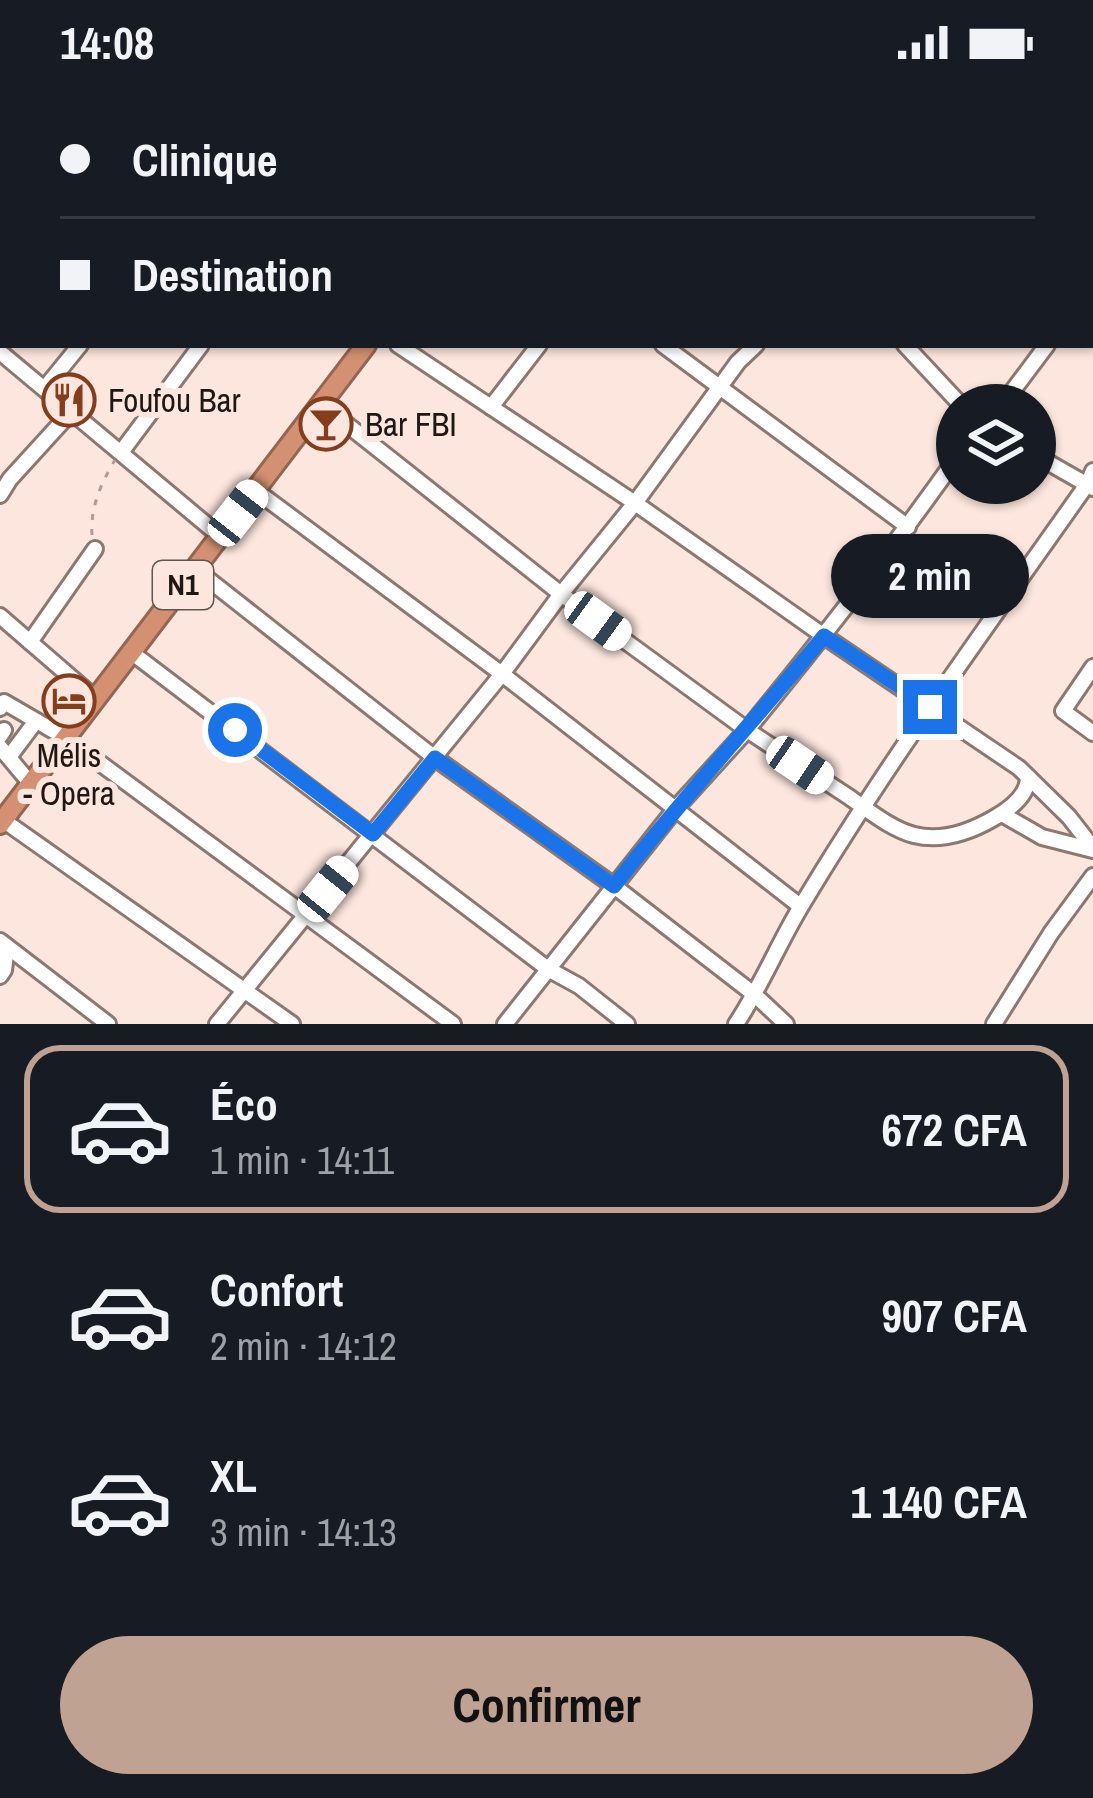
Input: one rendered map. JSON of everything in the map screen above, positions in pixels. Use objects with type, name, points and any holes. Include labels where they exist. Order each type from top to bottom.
[{"type":"highway","name":"N1","points":[[2,822],[364,348]]},
{"type":"street","points":[[45,388],[78,348]]},
{"type":"street","points":[[122,451],[199,348]]},
{"type":"street","points":[[402,348],[635,503],[1028,777],[1069,817],[1093,849]]},
{"type":"street","points":[[491,407],[536,348]]},
{"type":"street","points":[[667,348],[908,527]]},
{"type":"street","points":[[217,1024],[502,674],[753,348]]},
{"type":"street","points":[[908,348],[941,384]]},
{"type":"street","points":[[1018,384],[1045,348]]},
{"type":"street","points":[[0,352],[220,536]]},
{"type":"street","points":[[321,404],[561,594],[747,730],[913,835],[945,837],[976,828],[1023,796],[1028,777]]},
{"type":"street","points":[[0,495],[72,411]]},
{"type":"street","points":[[736,1024],[800,906],[930,707],[1091,481],[1056,465]]},
{"type":"street","points":[[505,1024],[676,808],[824,636],[936,487]]},
{"type":"street","points":[[255,490],[502,674],[800,906]]},
{"type":"street","points":[[30,642],[94,549]]},
{"type":"street","points":[[195,569],[435,758],[614,886],[786,1024]]},
{"type":"street","points":[[0,616],[96,699]]},
{"type":"street","points":[[131,652],[627,1024]]},
{"type":"street","points":[[1093,667],[1063,711],[1093,733]]},
{"type":"street","points":[[0,708],[4,702],[9,725],[36,721],[66,738],[453,1024]]},
{"type":"street","points":[[31,784],[4,752],[36,721]]},
{"type":"street","points":[[1002,814],[1042,837],[1093,849]]},
{"type":"street","points":[[2,822],[292,1024]]},
{"type":"street","points":[[994,1024],[1093,876]]},
{"type":"street","points":[[0,976],[4,944]]},
{"type":"street","points":[[4,944],[108,1024]]},
{"type":"path","points":[[94,549],[92,513],[101,486],[122,451]]},
{"type":"place","name":"Foufou Bar","points":[[69,400]]},
{"type":"place","name":"Bar FBI","points":[[326,424]]},
{"type":"place","name":"Mélis - Opera","points":[[69,701]]},
{"type":"route","points":[[235,730],[373,834],[435,758],[614,886],[824,636],[930,707]]}]
